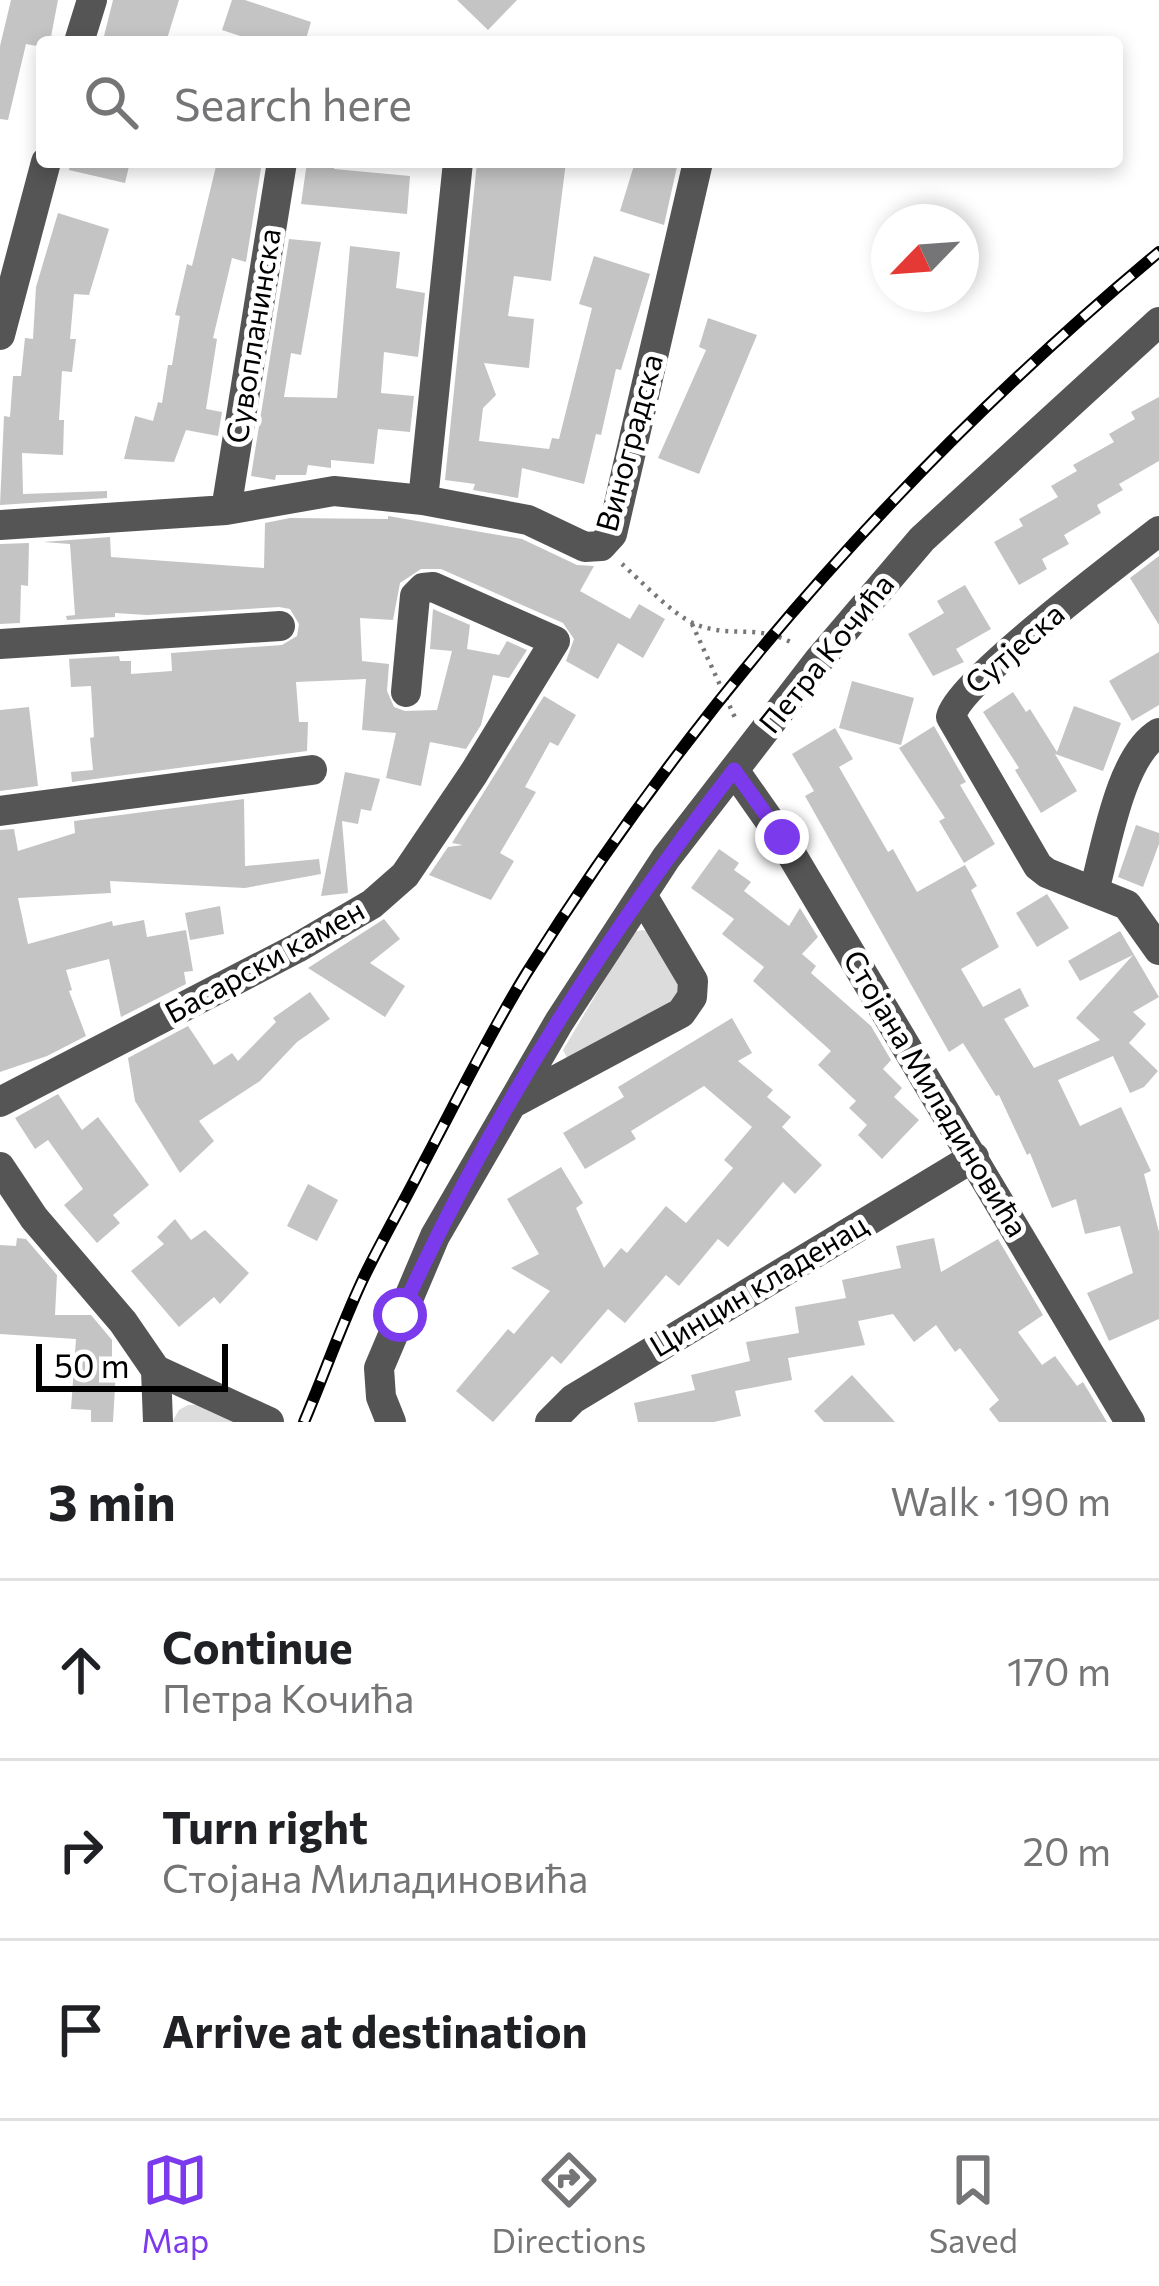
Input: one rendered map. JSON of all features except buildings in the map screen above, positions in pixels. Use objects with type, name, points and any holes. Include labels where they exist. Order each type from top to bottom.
[{"type":"street","points":[[81,36],[92,0]]},
{"type":"street","points":[[0,335],[44,168]]},
{"type":"street","name":"Сувопланинска","points":[[226,510],[280,168]]},
{"type":"street","points":[[424,500],[457,168]]},
{"type":"street","name":"Виноградска","points":[[0,525],[226,510],[334,491],[424,500],[528,520],[586,547],[601,546],[612,534],[697,168]]},
{"type":"street","name":"Петра Кочића","points":[[391,1422],[381,1397],[380,1368],[435,1236],[642,895],[819,660],[922,538],[1159,322]]},
{"type":"street","name":"Сутјеска","points":[[1159,531],[1059,609],[952,710],[952,724],[1038,866],[1127,905],[1159,950]]},
{"type":"street","name":"Басарски камен","points":[[0,1102],[297,948],[372,904],[405,875],[555,641],[433,587],[424,588],[415,596],[406,692]]},
{"type":"street","points":[[0,644],[280,626]]},
{"type":"street","points":[[1094,891],[1132,763],[1144,744],[1159,733]]},
{"type":"street","name":"Стојана Миладиновића","points":[[741,760],[782,837],[1130,1422]]},
{"type":"street","points":[[0,811],[312,770]]},
{"type":"street","points":[[512,1104],[688,1006],[693,981],[642,895]]},
{"type":"street","name":"Цинцин кладенац","points":[[550,1422],[573,1399],[974,1157]]},
{"type":"street","points":[[0,1167],[34,1218],[123,1322],[156,1370],[269,1422]]},
{"type":"street","points":[[156,1370],[158,1422]]},
{"type":"path","points":[[601,546],[692,623],[730,632],[773,631],[819,660]]},
{"type":"path","points":[[692,623],[741,760]]},
{"type":"shaded area","points":[[633,932],[652,932],[680,987],[674,1000],[567,1058],[563,1050]]},
{"type":"shaded area","points":[[188,1405],[199,1405],[239,1422],[172,1422]]},
{"type":"railway","points":[[304,1422],[363,1279],[499,1021],[592,873],[662,775],[736,680],[895,499],[1067,331],[1159,252]]},
{"type":"route","points":[[400,1315],[435,1236],[559,1022],[666,858],[734,770],[782,837]]}]
